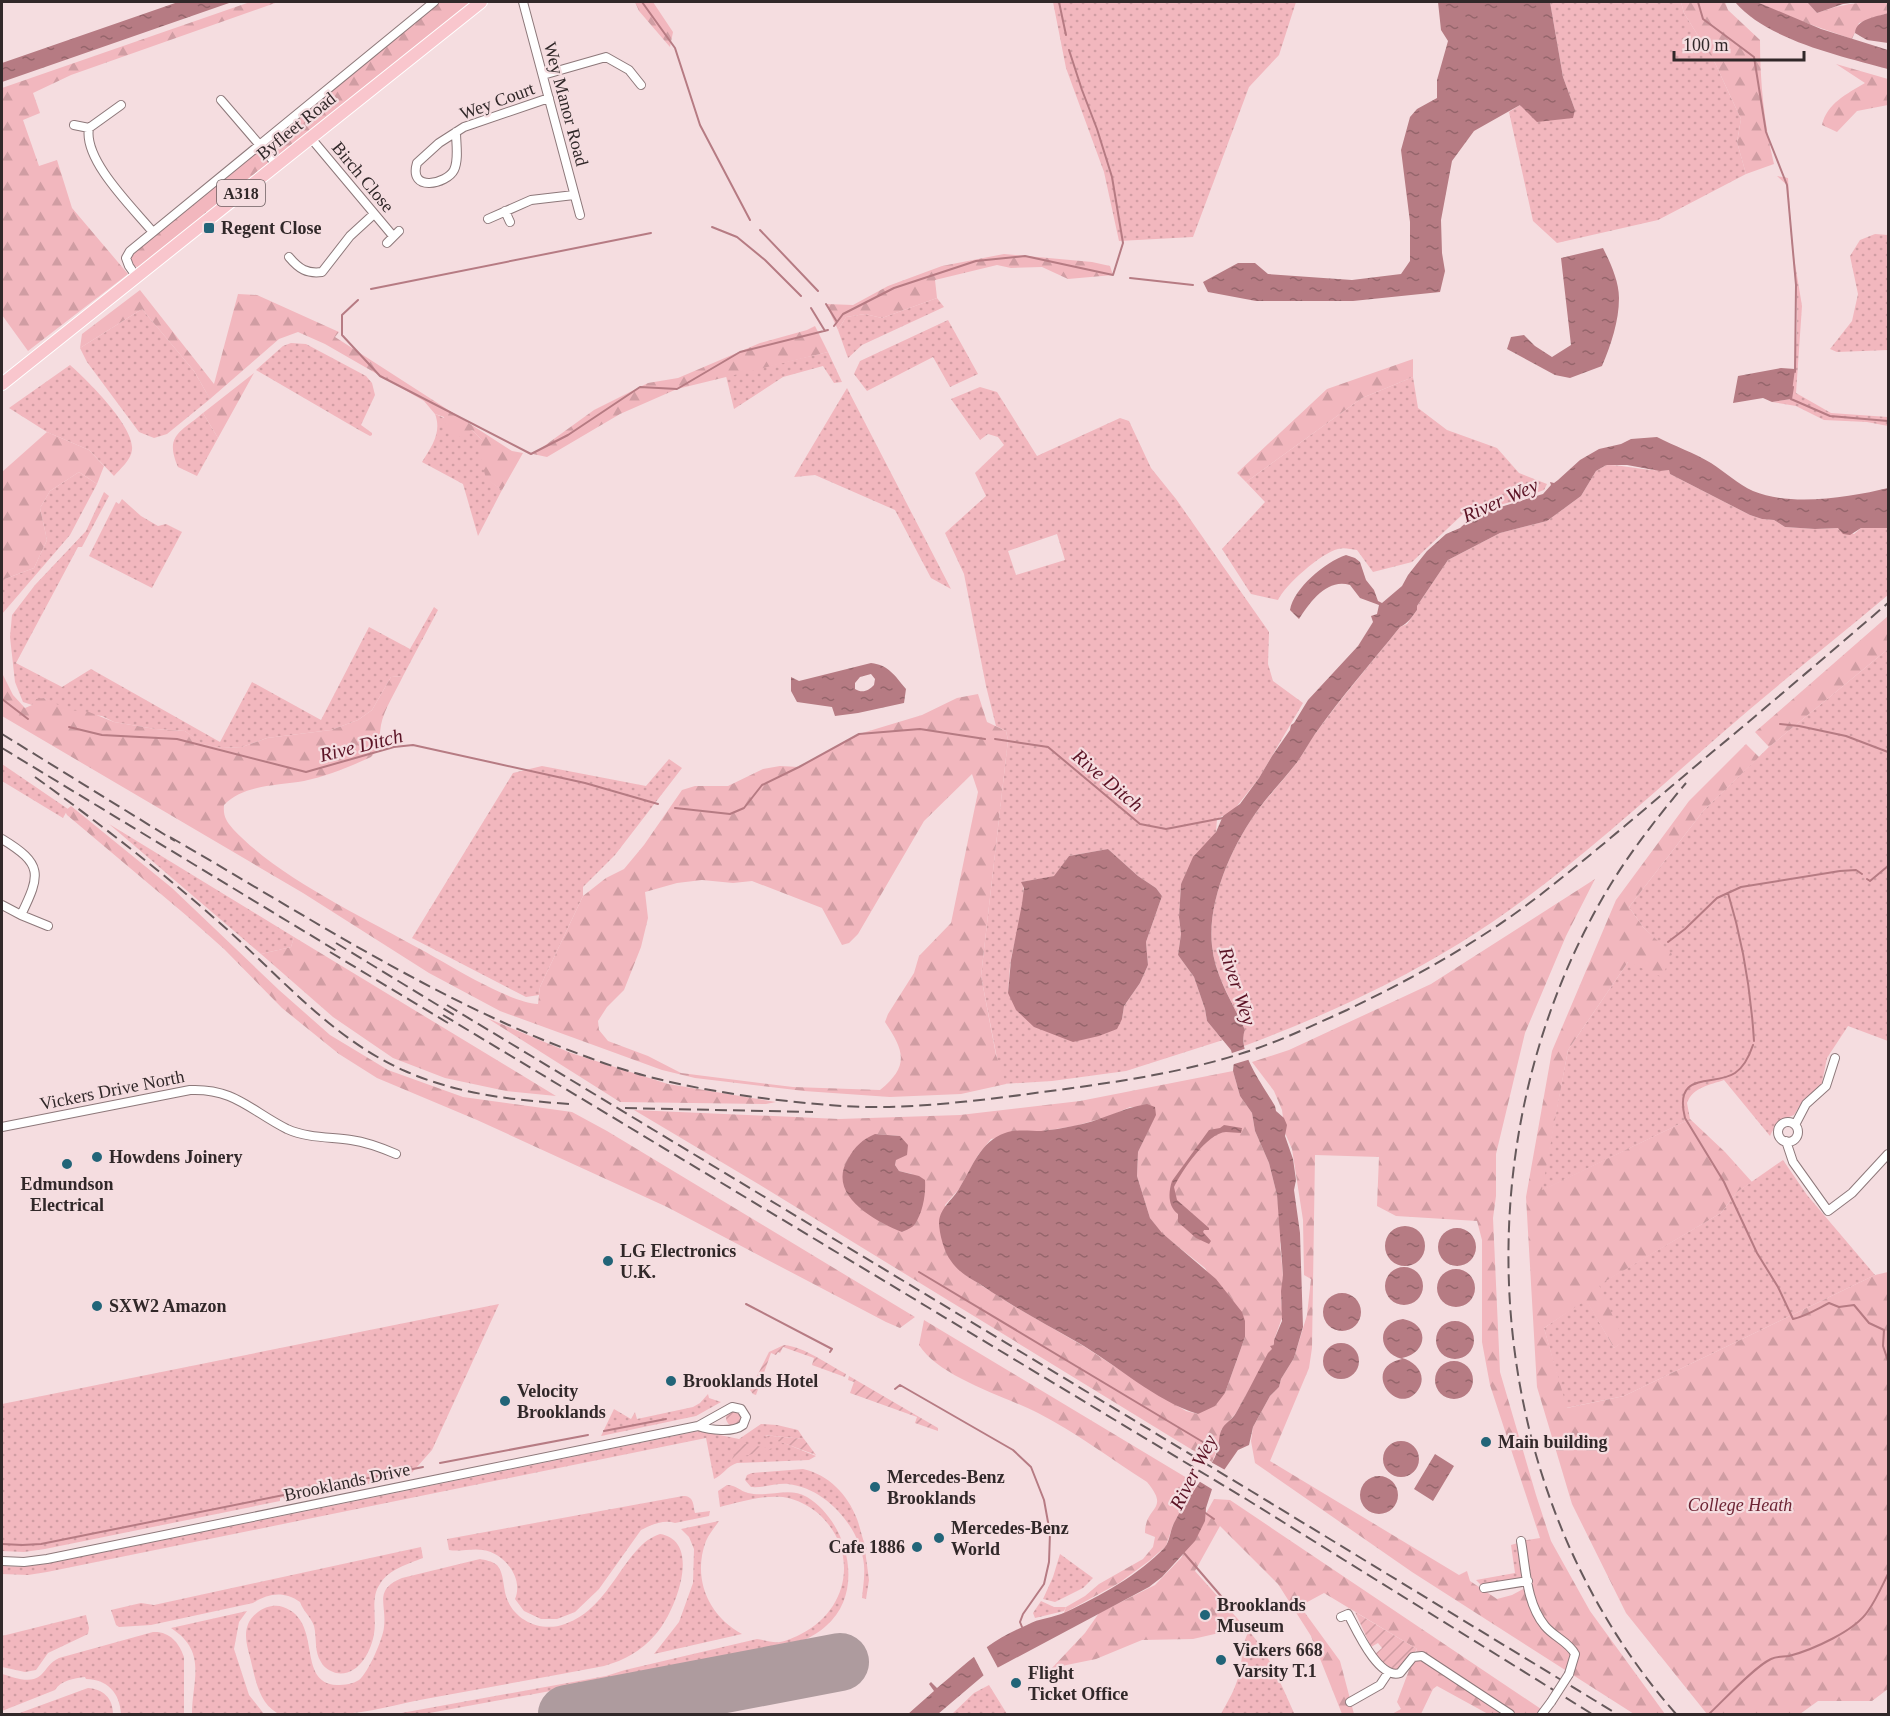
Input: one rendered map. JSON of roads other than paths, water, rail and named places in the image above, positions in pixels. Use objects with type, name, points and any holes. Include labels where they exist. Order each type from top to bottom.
[{"type":"main road","name":"Byfleet Road","points":[[2,384],[478,2]]},
{"type":"street","name":"Byfleet Road","points":[[136,276],[126,258],[130,251],[434,2]]},
{"type":"street","name":"Wey Manor Road","points":[[523,2],[580,215]]},
{"type":"street","points":[[543,75],[606,57],[629,70],[641,85]]},
{"type":"street","name":"Wey Court","points":[[456,132],[455,168],[451,175],[425,184],[417,176],[415,169],[417,163],[456,132],[549,98]]},
{"type":"street","points":[[221,100],[276,164]]},
{"type":"street","points":[[74,125],[89,128],[121,105]]},
{"type":"street","points":[[89,128],[89,142],[103,170],[152,231]]},
{"type":"street","name":"Birch Close","points":[[310,137],[393,237]]},
{"type":"street","points":[[488,219],[531,200],[574,195]]},
{"type":"street","points":[[505,211],[510,222]]},
{"type":"street","points":[[288,258],[306,272],[322,272],[350,236],[374,214]]},
{"type":"street","points":[[2,839],[17,849],[31,863],[36,873],[34,886],[21,915]]},
{"type":"street","points":[[2,905],[48,926]]},
{"type":"street","points":[[1795,1125],[1806,1104],[1826,1086],[1835,1058]]},
{"type":"street","name":"Vickers Drive North","points":[[2,1127],[202,1089],[230,1095],[288,1129],[308,1136],[354,1140],[396,1154]]},
{"type":"street","points":[[1786,1142],[1792,1141],[1798,1130],[1795,1125],[1785,1122],[1778,1128],[1780,1138],[1786,1142],[1794,1162],[1828,1211],[1852,1192],[1888,1154]]},
{"type":"street","points":[[738,1407],[746,1417],[743,1425],[740,1428],[728,1428],[723,1419],[725,1411],[738,1407]]},
{"type":"street","name":"Brooklands Drive","points":[[2,1561],[24,1562],[47,1559],[698,1425],[725,1411]]},
{"type":"street","name":"Brooklands Drive","points":[[698,1425],[705,1428],[728,1428]]},
{"type":"street","points":[[1521,1542],[1537,1614],[1543,1624],[1575,1652],[1575,1659],[1569,1674],[1542,1714]]},
{"type":"street","points":[[1484,1588],[1528,1581]]},
{"type":"street","points":[[1341,1617],[1347,1614],[1377,1662],[1388,1673],[1400,1672],[1413,1657],[1422,1656],[1510,1714]]},
{"type":"street","points":[[1350,1702],[1380,1685],[1388,1673]]},
{"type":"water","points":[[178,2],[232,2],[2,82],[2,63]]},
{"type":"water","points":[[1438,2],[1550,2],[1563,77],[1575,110],[1573,118],[1537,122],[1520,105],[1474,131],[1452,161],[1441,220],[1445,271],[1440,292],[1353,301],[1256,301],[1208,292],[1203,282],[1238,263],[1255,263],[1268,274],[1352,280],[1401,274],[1410,261],[1410,222],[1401,150],[1410,117],[1417,109],[1437,98],[1437,80],[1448,41],[1441,30]]},
{"type":"water","points":[[1735,2],[1757,2],[1821,29],[1888,50],[1888,69],[1827,52],[1785,36],[1766,27]]},
{"type":"water","points":[[1807,2],[1858,2],[1843,4],[1817,13]]},
{"type":"water","points":[[1888,13],[1888,43],[1867,40],[1855,33],[1856,28],[1863,22]]},
{"type":"water","points":[[1603,248],[1616,278],[1619,298],[1614,333],[1602,366],[1570,378],[1555,375],[1507,349],[1511,337],[1524,335],[1535,346],[1552,357],[1571,345],[1561,258]]},
{"type":"water","points":[[1781,368],[1795,369],[1791,399],[1772,402],[1763,398],[1733,403],[1738,376]]},
{"type":"water","points":[[1657,437],[1705,459],[1747,488],[1768,496],[1785,499],[1821,499],[1857,495],[1888,488],[1888,528],[1861,528],[1850,535],[1843,534],[1838,528],[1785,527],[1774,520],[1750,515],[1670,474],[1669,470],[1606,465],[1596,471],[1581,496],[1547,521],[1500,533],[1448,560],[1408,622],[1400,627],[1346,693],[1298,761],[1250,821],[1224,873],[1214,910],[1212,946],[1214,957],[1225,990],[1245,1030],[1244,1048],[1276,1111],[1284,1118],[1287,1125],[1285,1136],[1293,1159],[1296,1180],[1294,1190],[1300,1233],[1303,1327],[1294,1358],[1281,1379],[1279,1387],[1270,1396],[1253,1427],[1249,1445],[1238,1450],[1213,1486],[1206,1508],[1205,1521],[1195,1541],[1162,1577],[1149,1587],[984,1675],[938,1714],[908,1714],[934,1691],[929,1684],[931,1682],[937,1688],[1001,1638],[1041,1619],[1066,1612],[1105,1592],[1143,1567],[1165,1547],[1179,1514],[1215,1457],[1222,1428],[1236,1413],[1272,1349],[1270,1346],[1274,1345],[1282,1321],[1283,1275],[1277,1195],[1269,1163],[1255,1131],[1252,1113],[1240,1096],[1233,1071],[1234,1061],[1231,1050],[1207,1021],[1194,977],[1178,955],[1181,934],[1179,917],[1181,884],[1193,857],[1216,832],[1223,816],[1240,804],[1308,700],[1358,646],[1373,622],[1371,616],[1377,614],[1379,605],[1360,598],[1350,585],[1334,585],[1320,593],[1299,619],[1290,610],[1297,593],[1329,563],[1346,555],[1360,562],[1366,580],[1374,590],[1378,601],[1382,603],[1402,586],[1427,551],[1446,534],[1460,528],[1470,519],[1481,513],[1543,494],[1551,485],[1550,482],[1554,483],[1580,460],[1599,449],[1631,439]]},
{"type":"water","points":[[871,663],[883,666],[906,689],[904,703],[835,716],[832,707],[797,702],[791,691],[791,677],[799,681]],"holes":[[[871,674],[875,679],[874,685],[868,690],[855,689],[855,683],[860,677]]]},
{"type":"water","points":[[1108,849],[1138,876],[1156,888],[1162,896],[1146,942],[1148,965],[1140,983],[1124,1006],[1122,1019],[1117,1029],[1073,1042],[1034,1027],[1016,1010],[1008,993],[1011,960],[1024,888],[1021,882],[1054,876],[1069,856]]},
{"type":"water","points":[[1147,1104],[1155,1107],[1156,1115],[1138,1152],[1137,1176],[1150,1218],[1162,1233],[1216,1279],[1242,1312],[1245,1321],[1245,1337],[1225,1393],[1215,1406],[1198,1414],[1166,1400],[1092,1351],[965,1275],[948,1257],[940,1231],[939,1222],[942,1212],[983,1149],[996,1137],[1013,1131],[1041,1131],[1083,1124]]},
{"type":"water","points":[[1224,1125],[1242,1128],[1241,1133],[1226,1132],[1211,1139],[1189,1163],[1174,1187],[1177,1200],[1209,1228],[1203,1232],[1211,1241],[1209,1244],[1196,1238],[1178,1222],[1178,1214],[1171,1204],[1170,1190],[1172,1181],[1209,1130]]},
{"type":"water","points":[[875,1134],[900,1136],[908,1145],[907,1155],[896,1160],[895,1165],[899,1171],[919,1176],[925,1180],[924,1197],[918,1219],[914,1225],[902,1232],[867,1214],[848,1195],[843,1184],[843,1172],[851,1154],[859,1144]]},
{"type":"water","points":[[1405,1226],[1419,1232],[1425,1246],[1419,1260],[1405,1266],[1391,1260],[1385,1246],[1391,1232]]},
{"type":"water","points":[[1457,1228],[1471,1233],[1476,1247],[1471,1261],[1457,1266],[1443,1261],[1438,1247],[1443,1233]]},
{"type":"water","points":[[1404,1267],[1418,1272],[1423,1286],[1418,1300],[1404,1305],[1390,1300],[1385,1286],[1390,1272]]},
{"type":"water","points":[[1456,1269],[1470,1274],[1475,1288],[1470,1302],[1456,1307],[1442,1302],[1437,1288],[1442,1274]]},
{"type":"water","points":[[1342,1293],[1355,1299],[1361,1312],[1355,1325],[1342,1331],[1329,1325],[1323,1312],[1329,1299]]},
{"type":"water","points":[[1403,1319],[1418,1326],[1421,1332],[1421,1345],[1411,1355],[1402,1358],[1416,1366],[1422,1379],[1418,1390],[1410,1397],[1401,1399],[1386,1389],[1383,1380],[1384,1372],[1390,1364],[1402,1359],[1388,1350],[1383,1338],[1388,1326]]},
{"type":"water","points":[[1455,1321],[1469,1326],[1474,1340],[1469,1354],[1455,1359],[1441,1354],[1436,1340],[1441,1326]]},
{"type":"water","points":[[1341,1343],[1354,1348],[1359,1361],[1354,1374],[1341,1379],[1328,1374],[1323,1361],[1328,1348]]},
{"type":"water","points":[[1454,1361],[1468,1366],[1473,1380],[1468,1394],[1454,1399],[1440,1394],[1435,1380],[1440,1366]]},
{"type":"water","points":[[1401,1441],[1414,1446],[1419,1459],[1414,1472],[1401,1477],[1388,1472],[1383,1459],[1388,1446]]},
{"type":"water","points":[[1435,1454],[1454,1466],[1433,1501],[1414,1489]]},
{"type":"water","points":[[1379,1476],[1392,1482],[1398,1495],[1392,1508],[1379,1514],[1366,1508],[1360,1495],[1366,1482]]},
{"type":"waterway","points":[[642,2],[675,48],[700,125],[750,220]]},
{"type":"waterway","points":[[1059,2],[1066,35]]},
{"type":"waterway","points":[[1698,2],[1703,19],[1754,57],[1766,132],[1787,185],[1796,285],[1795,372]]},
{"type":"waterway","points":[[834,326],[843,314],[894,288],[976,261],[1025,256],[1113,275],[1123,243],[1112,177],[1069,50]]},
{"type":"waterway","points":[[712,227],[737,237],[765,260],[801,296]]},
{"type":"waterway","points":[[760,230],[818,291]]},
{"type":"waterway","points":[[371,289],[651,233]]},
{"type":"waterway","points":[[1130,278],[1193,285]]},
{"type":"waterway","points":[[358,300],[342,315],[342,335],[380,376],[531,454],[568,435],[640,387],[677,389],[740,352],[828,330]]},
{"type":"waterway","points":[[826,304],[837,322]]},
{"type":"waterway","points":[[811,308],[825,331]]},
{"type":"waterway","points":[[1793,387],[1791,399],[1830,416],[1888,421]]},
{"type":"waterway","name":"Rive Ditch","points":[[2,699],[28,719]]},
{"type":"waterway","points":[[1780,724],[1846,736],[1888,752]]},
{"type":"waterway","name":"Rive Ditch","points":[[69,727],[102,735],[177,739],[306,772],[394,747],[413,745],[585,783],[658,804]]},
{"type":"waterway","name":"Rive Ditch","points":[[675,808],[730,814],[744,808],[762,785],[859,734],[920,729],[985,739]]},
{"type":"waterway","name":"Rive Ditch","points":[[995,739],[1048,747],[1140,824],[1166,829],[1223,818]]},
{"type":"waterway","points":[[1867,879],[1870,881],[1888,866]]},
{"type":"waterway","points":[[1668,942],[1717,898],[1741,887],[1840,871],[1856,870],[1862,874]]},
{"type":"waterway","points":[[1728,893],[1745,966],[1754,1041]]},
{"type":"waterway","points":[[1753,1045],[1744,1064],[1735,1073],[1690,1086],[1685,1093],[1683,1103],[1685,1118],[1724,1182],[1757,1253],[1778,1287],[1793,1319],[1829,1303],[1839,1307],[1854,1305],[1869,1323],[1884,1330],[1883,1346],[1888,1361]]},
{"type":"waterway","name":"River Wey","points":[[919,1272],[1218,1451]]},
{"type":"waterway","points":[[746,1304],[832,1349],[830,1352]]},
{"type":"waterway","points":[[895,1389],[900,1385],[1013,1450],[1031,1467],[1044,1500],[1050,1533],[1049,1562],[1044,1584],[1023,1614],[1020,1622],[1022,1627]]},
{"type":"waterway","points":[[604,1431],[666,1419]]},
{"type":"waterway","points":[[440,1463],[588,1435]]},
{"type":"waterway","points":[[2,1544],[41,1544],[423,1467]]},
{"type":"waterway","points":[[1204,1512],[1214,1519]]},
{"type":"waterway","points":[[1184,1553],[1233,1610]]},
{"type":"waterway","points":[[1709,1714],[1764,1663],[1773,1658],[1789,1656],[1809,1649],[1853,1626],[1871,1607],[1888,1574]]},
{"type":"railway","points":[[170,837],[375,957],[480,1012],[590,1058],[634,1073],[723,1092],[769,1099],[849,1106],[930,1105],[1051,1091],[1170,1072],[1258,1048],[1347,1010],[1454,953],[1530,903],[1577,866],[1888,603]]},
{"type":"railway","points":[[2,734],[175,841]]},
{"type":"railway","points":[[2,748],[340,953]]},
{"type":"railway","points":[[35,777],[153,866],[221,924],[307,1005],[354,1042],[379,1058],[425,1079],[485,1095],[569,1104]]},
{"type":"railway","points":[[1676,1714],[1611,1626],[1562,1529],[1528,1426],[1511,1319],[1510,1210],[1525,1103],[1555,998],[1611,883],[1641,839],[1686,783]]},
{"type":"railway","points":[[336,943],[454,1015]]},
{"type":"railway","points":[[330,952],[448,1023]]},
{"type":"railway","points":[[447,1005],[1617,1714]]},
{"type":"railway","points":[[443,1015],[1246,1499],[1592,1714]]},
{"type":"railway","points":[[625,1108],[813,1112]]},
{"type":"place","name":"Regent Close","points":[[209,228]]},
{"type":"place","name":"Howdens Joinery","points":[[97,1157]]},
{"type":"place","name":"Edmundson Electrical","points":[[67,1164]]},
{"type":"place","name":"LG Electronics U.K.","points":[[608,1261]]},
{"type":"place","name":"SXW2 Amazon","points":[[97,1306]]},
{"type":"place","name":"Brooklands Hotel","points":[[671,1381]]},
{"type":"place","name":"Velocity Brooklands","points":[[505,1401]]},
{"type":"place","name":"Main building","points":[[1486,1442]]},
{"type":"place","name":"Mercedes-Benz Brooklands","points":[[875,1487]]},
{"type":"place","name":"Mercedes-Benz World","points":[[939,1538]]},
{"type":"place","name":"Cafe 1886","points":[[917,1547]]},
{"type":"place","name":"Brooklands Museum","points":[[1205,1615]]},
{"type":"place","name":"Vickers 668 Varsity T.1","points":[[1221,1660]]},
{"type":"place","name":"Flight Ticket Office","points":[[1016,1683]]},
{"type":"park label","name":"College Heath","points":[[1740,1505]]}]
